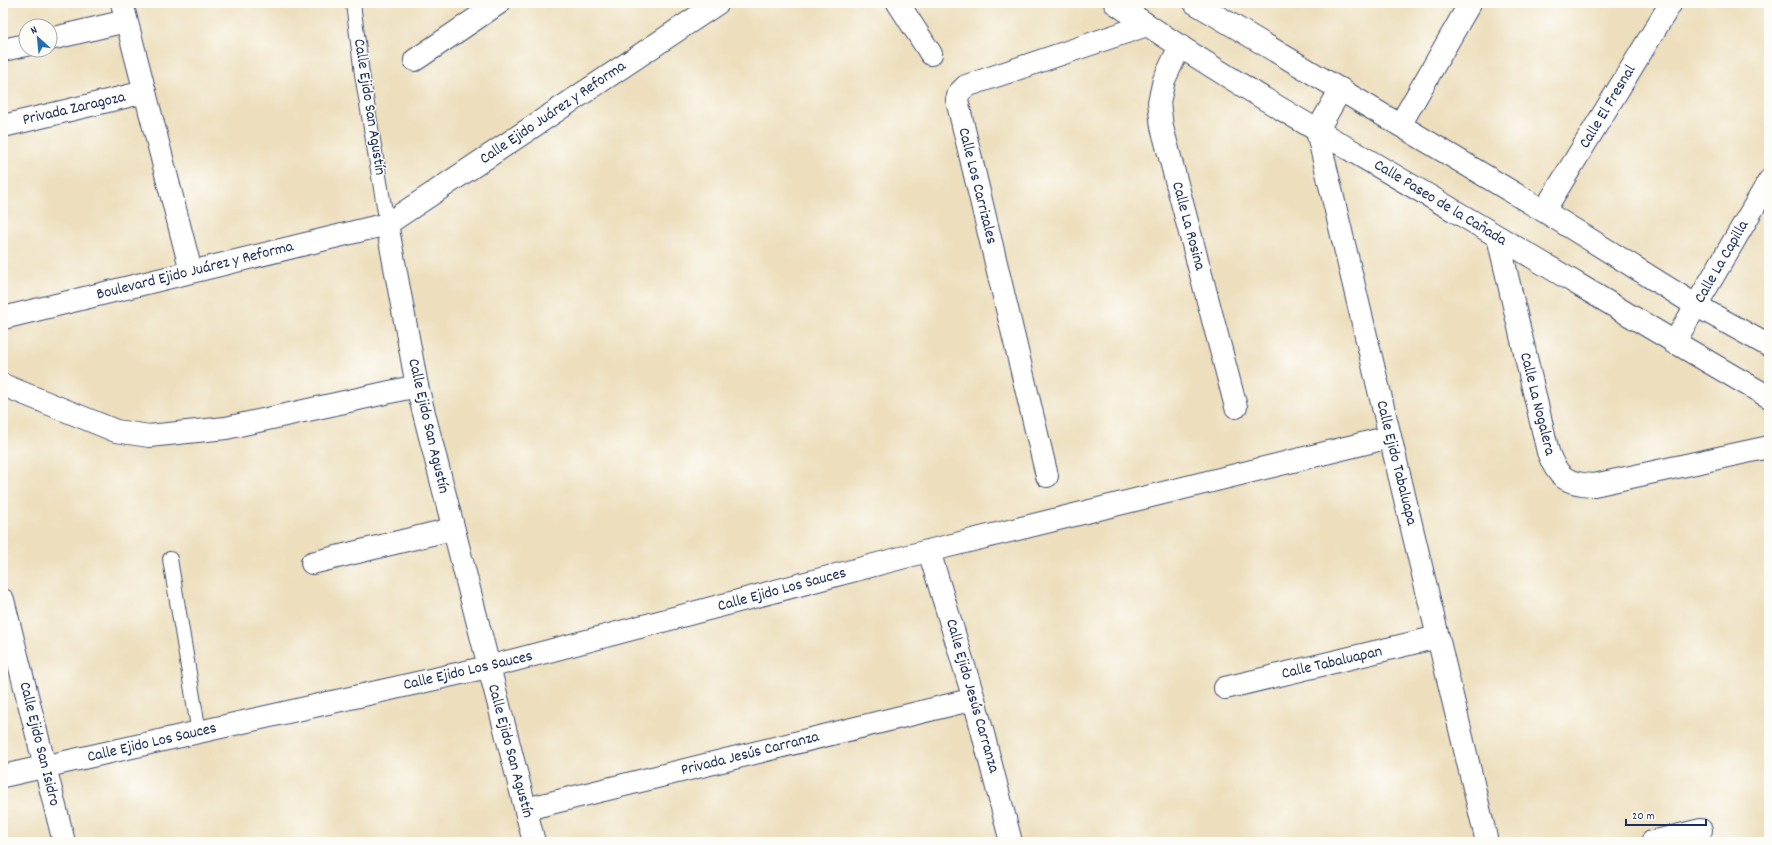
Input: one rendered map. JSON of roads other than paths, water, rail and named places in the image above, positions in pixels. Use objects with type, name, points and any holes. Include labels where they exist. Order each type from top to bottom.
[{"type":"street","points":[[415,60],[499,3]]},
{"type":"street","name":"Calle Ejido Juárez y Reforma","points":[[387,224],[718,3]]},
{"type":"street","points":[[898,3],[931,54]]},
{"type":"street","name":"Calle Paseo de la Cañada","points":[[1115,3],[1180,46],[1317,130],[1674,343],[1769,397]]},
{"type":"street","points":[[1195,3],[1234,28],[1341,89],[1400,126],[1544,211],[1697,306],[1769,346]]},
{"type":"street","points":[[1400,126],[1470,3]]},
{"type":"street","name":"Calle El Fresnal","points":[[1544,211],[1671,3]]},
{"type":"street","points":[[58,36],[124,12],[191,272]]},
{"type":"street","name":"Calle Los Carrizales","points":[[1047,476],[957,100],[959,93],[966,86],[1147,25]]},
{"type":"street","name":"Calle La Rosina","points":[[1180,46],[1164,80],[1159,102],[1162,126],[1236,407]]},
{"type":"street","points":[[3,50],[18,47]]},
{"type":"street","points":[[1317,130],[1341,89]]},
{"type":"street","name":"Privada Zaragoza","points":[[3,126],[144,92]]},
{"type":"street","name":"Calle Ejido Tabaluapa","points":[[1317,130],[1487,842]]},
{"type":"street","name":"Calle La Capilla","points":[[1674,343],[1769,181]]},
{"type":"street","name":"Boulevard Ejido Juárez y Reforma","points":[[3,318],[387,224]]},
{"type":"street","name":"Calle Ejido San Agustín","points":[[387,224],[417,386],[452,529],[534,842]]},
{"type":"street","name":"Calle La Nogalera","points":[[1498,237],[1548,452],[1553,467],[1563,477],[1576,484],[1594,485],[1769,447]]},
{"type":"street","points":[[3,385],[116,431],[149,436],[226,428],[417,386]]},
{"type":"street","name":"Calle Ejido Los Sauces","points":[[3,776],[488,667],[929,551],[1390,437]]},
{"type":"street","points":[[312,563],[452,529]]},
{"type":"street","name":"Calle Ejido Jesús Carranza","points":[[929,551],[974,699],[1012,842]]},
{"type":"street","name":"Calle Ejido San Isidro","points":[[3,600],[64,842]]},
{"type":"street","name":"Calle Tabaluapan","points":[[1225,688],[1438,637]]},
{"type":"street","name":"Privada Jesús Carranza","points":[[526,809],[974,699]]},
{"type":"street","points":[[1652,842],[1701,830]]},
{"type":"lane","name":"Calle Ejido San Agustín","points":[[353,3],[362,74],[387,224]]},
{"type":"lane","points":[[170,559],[198,732]]}]
